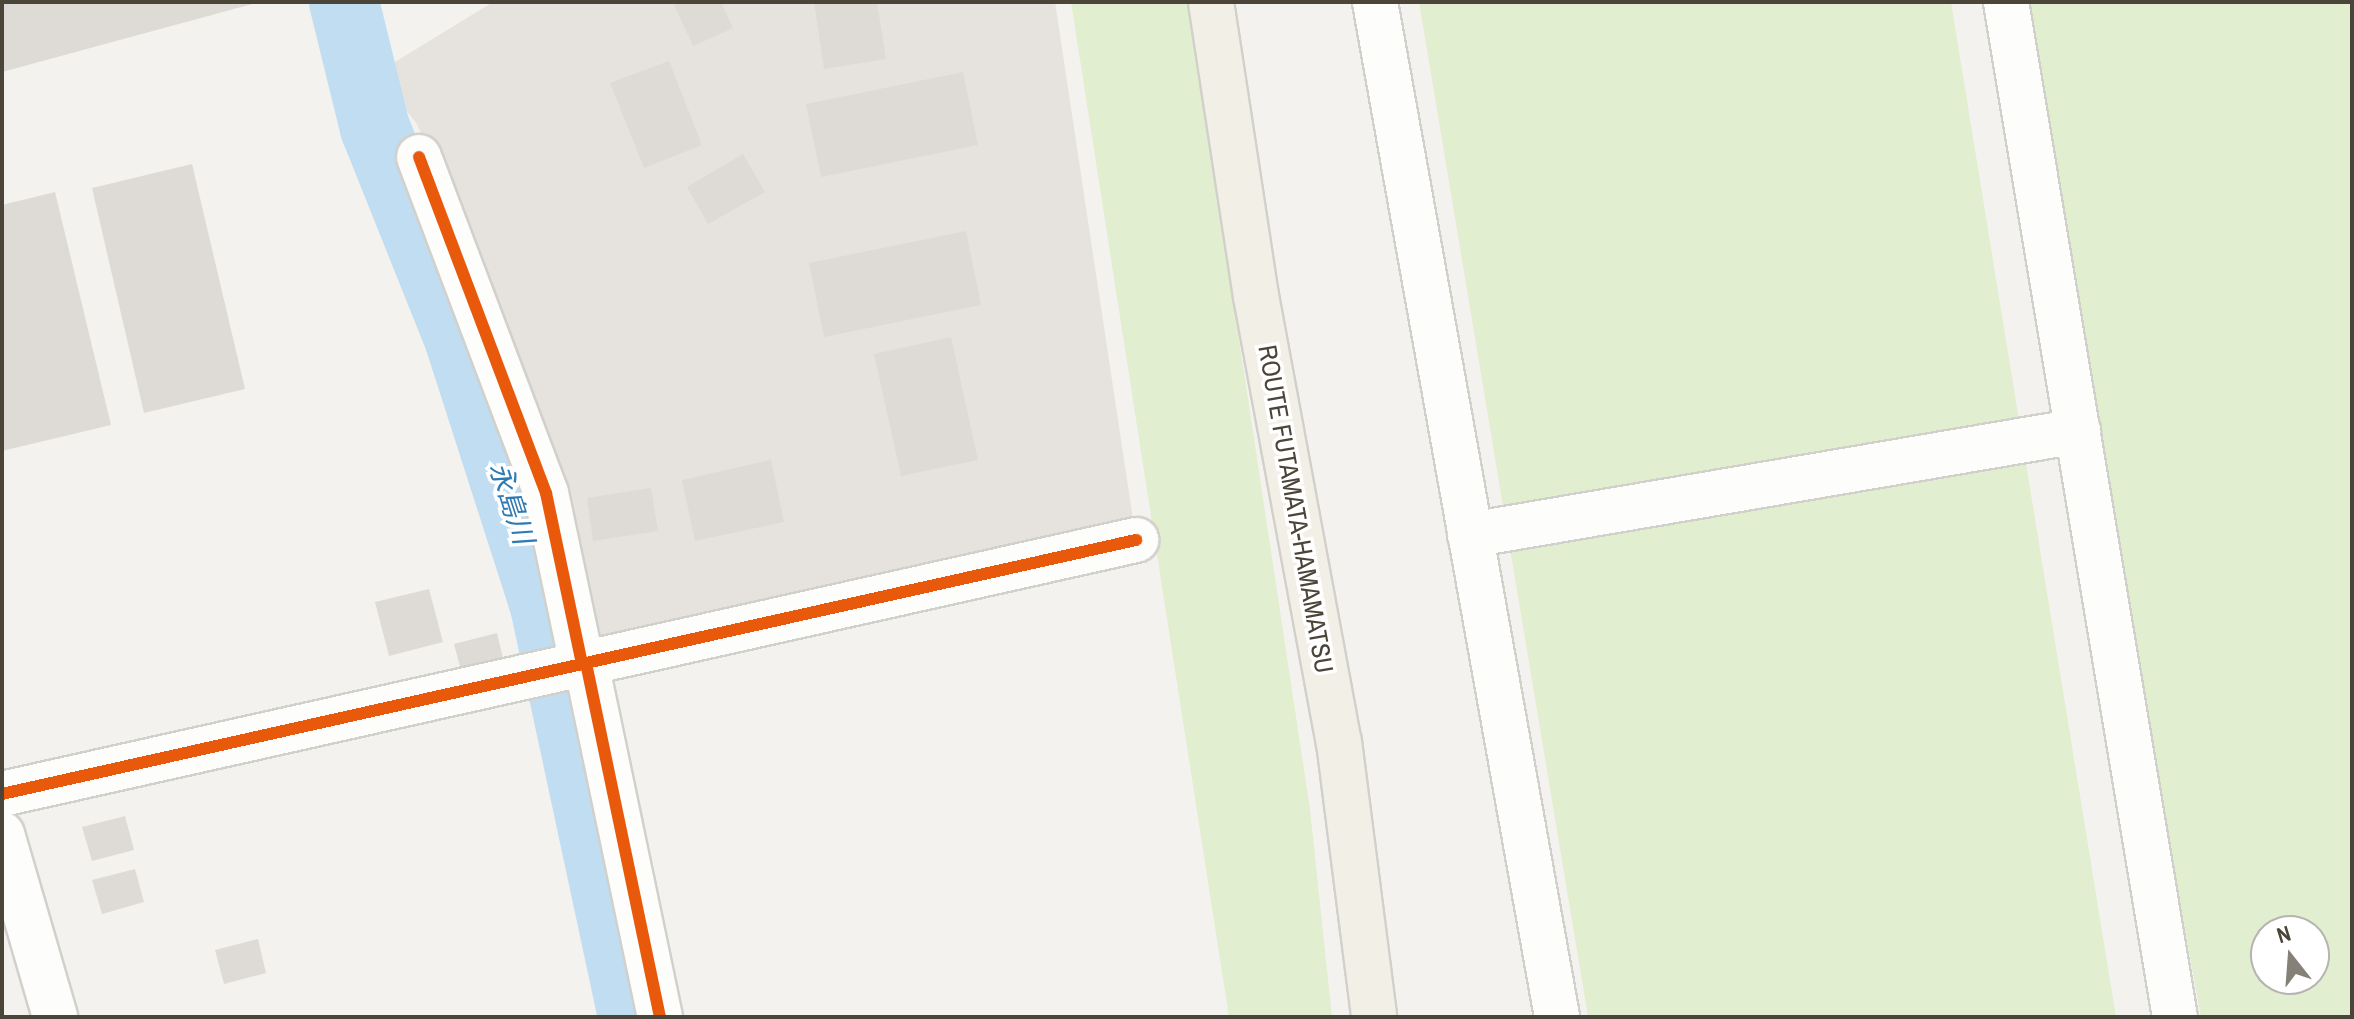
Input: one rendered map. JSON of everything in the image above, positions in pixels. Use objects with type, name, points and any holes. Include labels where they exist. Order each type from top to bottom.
[{"type":"main road","name":"ROUTE FUTAMATA-HAMAMATSU","points":[[1211,2],[1256,296],[1339,742],[1374,1017]]},
{"type":"street","points":[[1375,2],[1557,1017]]},
{"type":"street","points":[[2006,2],[2175,1017]]},
{"type":"street","points":[[419,157],[546,493],[570,667],[660,1017]]},
{"type":"street","points":[[1470,535],[2078,431]]},
{"type":"street","points":[[2,794],[1136,540]]},
{"type":"street","points":[[2,834],[55,1017]]},
{"type":"shaded area","points":[[493,2],[1055,2],[1134,526],[595,637],[560,466],[417,124],[377,73]]},
{"type":"green space","points":[[1071,2],[1188,2],[1310,809],[1332,1017],[1229,1017]]},
{"type":"green space","points":[[1419,2],[1951,2],[2116,1017],[1588,1017]]},
{"type":"green space","points":[[2016,2],[2352,2],[2352,1017],[2201,1017]]},
{"type":"building","points":[[2,2],[255,2],[256,3],[2,72]]},
{"type":"building","points":[[673,2],[721,2],[733,28],[693,46]]},
{"type":"building","points":[[814,2],[877,2],[886,59],[824,69]]},
{"type":"building","points":[[669,61],[702,145],[644,168],[610,83]]},
{"type":"building","points":[[963,72],[978,145],[821,177],[806,104]]},
{"type":"building","points":[[743,154],[765,192],[708,224],[687,187]]},
{"type":"building","points":[[192,164],[245,389],[144,413],[92,188]]},
{"type":"building","points":[[55,192],[111,425],[2,451],[2,205]]},
{"type":"building","points":[[966,231],[981,305],[824,337],[809,263]]},
{"type":"building","points":[[951,337],[978,460],[901,476],[874,354]]},
{"type":"building","points":[[771,460],[784,522],[695,541],[682,480]]},
{"type":"building","points":[[651,488],[658,531],[593,541],[587,498]]},
{"type":"building","points":[[429,589],[443,642],[389,656],[375,602]]},
{"type":"building","points":[[497,633],[505,667],[463,678],[454,644]]},
{"type":"building","points":[[125,816],[134,850],[92,861],[82,827]]},
{"type":"building","points":[[135,869],[144,902],[102,914],[92,880]]},
{"type":"building","points":[[258,939],[266,973],[224,984],[215,950]]},
{"type":"waterway","name":"永島川","points":[[344,2],[375,128],[460,341],[545,606],[633,1017]]},
{"type":"cycle path","points":[[419,157],[546,493],[582,664],[586,663],[660,1017]]},
{"type":"cycle path","points":[[586,663],[1136,540]]},
{"type":"cycle path","points":[[2,794],[582,664]]}]
